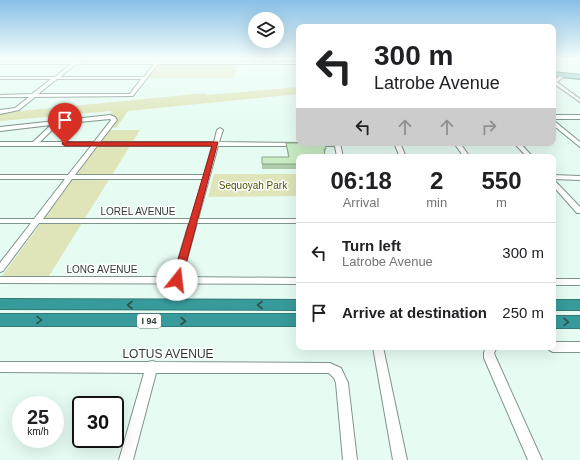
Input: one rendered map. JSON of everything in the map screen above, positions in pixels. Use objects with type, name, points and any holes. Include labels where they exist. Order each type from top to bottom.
[{"type":"highway","name":"I 94","points":[[0,304],[296,305]]},
{"type":"highway","points":[[556,304],[580,304]]},
{"type":"highway","name":"I 94","points":[[0,320],[296,320]]},
{"type":"highway","points":[[556,322],[580,322]]},
{"type":"street","points":[[0,112],[17,110],[54,79]]},
{"type":"street","points":[[0,96],[131,95],[144,79]]},
{"type":"street","points":[[556,83],[580,101]]},
{"type":"street","points":[[0,129],[110,117],[114,120],[0,269]]},
{"type":"street","points":[[556,117],[580,117]]},
{"type":"street","points":[[35,144],[56,123]]},
{"type":"street","points":[[556,125],[580,145]]},
{"type":"street","points":[[177,280],[220,130]]},
{"type":"street","points":[[0,144],[296,143]]},
{"type":"street","points":[[520,146],[527,154]]},
{"type":"street","points":[[0,177],[206,177]]},
{"type":"street","points":[[556,178],[580,178]]},
{"type":"street","points":[[556,185],[580,211]]},
{"type":"street","name":"LOREL AVENUE","points":[[0,221],[296,221]]},
{"type":"street","name":"LONG AVENUE","points":[[0,280],[296,281]]},
{"type":"street","points":[[556,282],[580,282]]},
{"type":"street","points":[[556,347],[580,347]]},
{"type":"street","points":[[379,350],[400,460]]},
{"type":"street","points":[[491,350],[490,358],[535,460]]},
{"type":"street","points":[[126,460],[152,366]]},
{"type":"street","name":"LOTUS AVENUE","points":[[0,367],[152,366],[325,368],[335,370],[340,376],[342,383],[350,460]]},
{"type":"green space","points":[[296,87],[296,94],[128,111],[116,128],[110,127],[116,118],[110,116],[111,111],[0,121],[0,113],[206,93],[206,95]]},
{"type":"green space","points":[[109,130],[140,130],[49,276],[2,276]]},
{"type":"green space","name":"Sequoyah Park","points":[[214,174],[296,174],[296,196],[208,197]]},
{"type":"building","points":[[286,143],[296,143],[296,146],[326,146],[325,154],[296,154],[296,164],[262,164],[262,157],[289,157]]},
{"type":"route","points":[[65,144],[216,144],[177,280]]}]
